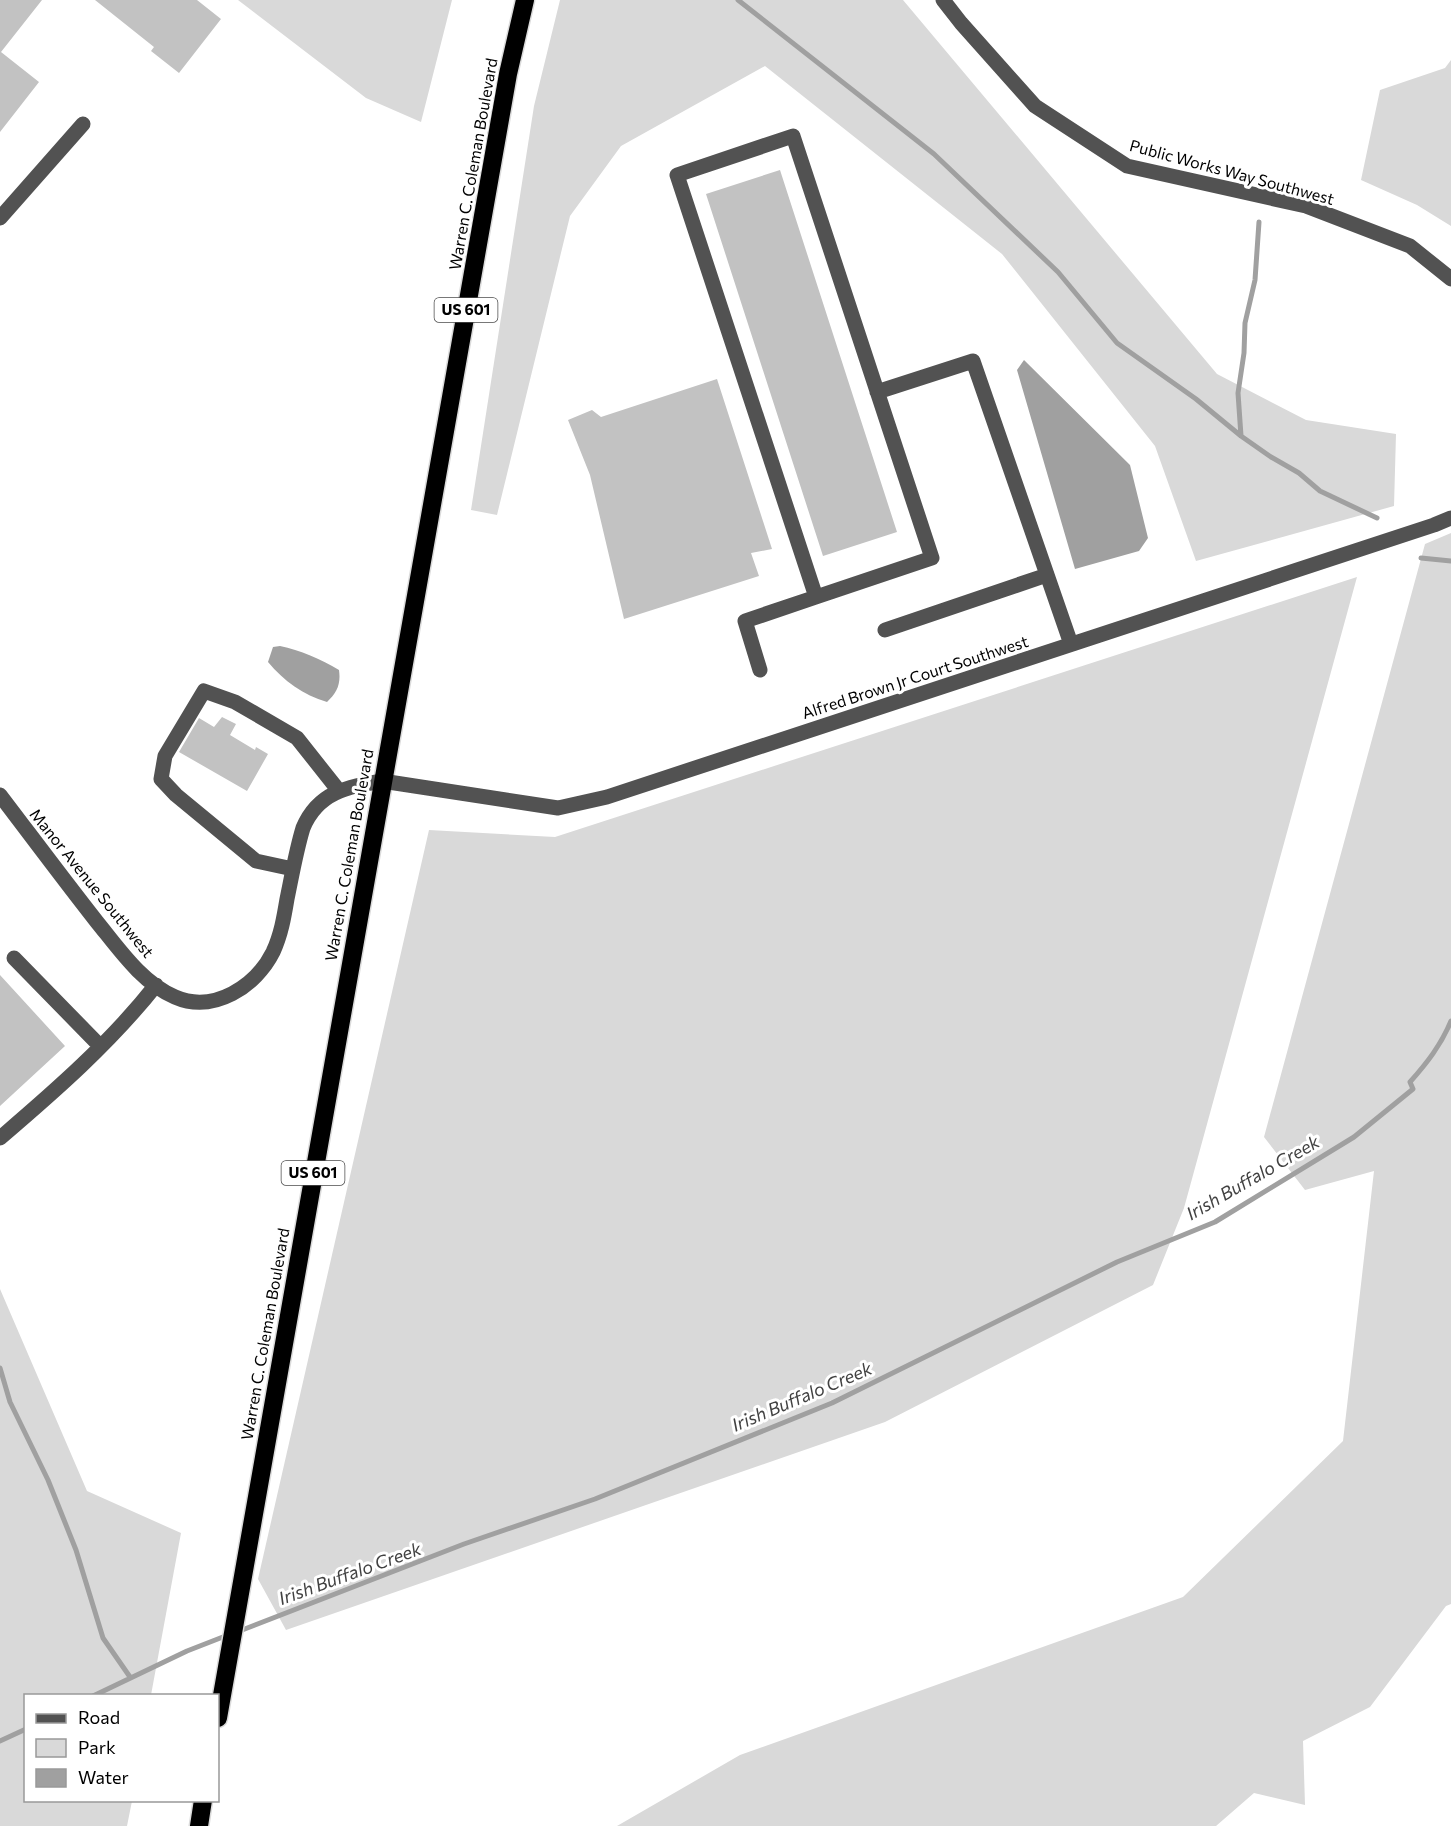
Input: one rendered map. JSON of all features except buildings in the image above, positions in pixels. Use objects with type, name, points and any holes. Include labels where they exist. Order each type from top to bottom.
[{"type":"highway","name":"Warren C. Coleman Boulevard","points":[[219,1712],[508,74],[525,0]]},
{"type":"highway","points":[[199,1826],[203,1802]]},
{"type":"street","name":"Public Works Way Southwest","points":[[944,0],[961,23],[1035,106],[1126,166],[1306,206],[1410,246],[1451,279]]},
{"type":"street","points":[[0,218],[83,124]]},
{"type":"street","points":[[760,670],[745,621],[932,558],[793,136],[676,175],[816,597]]},
{"type":"street","points":[[877,392],[973,361],[1071,644]]},
{"type":"street","name":"Alfred Brown Jr Court Southwest","points":[[382,781],[558,808],[607,797],[1451,518]]},
{"type":"street","points":[[885,630],[1047,575]]},
{"type":"street","points":[[293,869],[256,861],[176,795],[161,779],[165,756],[204,691],[235,702],[297,738],[339,791]]},
{"type":"street","name":"Manor Avenue Southwest","points":[[0,795],[67,885],[143,975],[176,997],[203,1002],[227,996],[242,988],[264,966],[280,936],[293,869],[308,814],[316,805],[339,791],[382,781]]},
{"type":"street","points":[[14,958],[100,1046]]},
{"type":"street","points":[[0,1138],[132,1015],[156,985]]},
{"type":"green space","points":[[238,0],[452,0],[421,122],[366,98]]},
{"type":"green space","points":[[560,0],[903,0],[1217,374],[1306,420],[1396,434],[1394,506],[1196,561],[1155,446],[1002,254],[765,66],[621,146],[570,216],[497,515],[471,510],[534,106]]},
{"type":"green space","points":[[1451,60],[1451,226],[1417,205],[1361,180],[1380,90],[1445,68]]},
{"type":"green space","points":[[1451,533],[1451,1604],[1446,1606],[1370,1707],[1303,1741],[1305,1805],[1254,1793],[1216,1826],[617,1826],[740,1755],[1183,1597],[1343,1441],[1374,1171],[1305,1190],[1264,1137],[1425,544]]},
{"type":"green space","points":[[1357,577],[1184,1208],[1153,1285],[885,1422],[286,1630],[258,1579],[429,830],[555,837]]},
{"type":"green space","points":[[0,1289],[87,1491],[181,1533],[151,1694],[24,1694],[24,1802],[132,1802],[127,1826],[0,1826]]},
{"type":"water","points":[[1024,360],[1130,465],[1148,538],[1139,551],[1075,569],[1017,370]]},
{"type":"water","points":[[280,646],[310,655],[339,670],[338,688],[327,702],[294,686],[268,662],[273,647]]},
{"type":"waterway","points":[[738,0],[934,154],[1058,272],[1117,343],[1196,399],[1241,436],[1299,473],[1320,491],[1377,518]]},
{"type":"waterway","points":[[1241,436],[1238,393],[1244,353],[1245,323],[1255,280],[1259,222]]},
{"type":"waterway","points":[[1421,558],[1451,561]]},
{"type":"waterway","name":"Irish Buffalo Creek","points":[[237,1632],[464,1544],[595,1499],[832,1403],[1117,1262],[1215,1222],[1354,1137],[1413,1089],[1410,1082],[1433,1053],[1451,1021]]},
{"type":"waterway","points":[[0,1368],[10,1402],[48,1480],[76,1550],[103,1638],[130,1677]]},
{"type":"waterway","name":"Irish Buffalo Creek","points":[[97,1694],[187,1651],[228,1635]]},
{"type":"waterway","name":"Irish Buffalo Creek","points":[[0,1741],[24,1730]]}]
